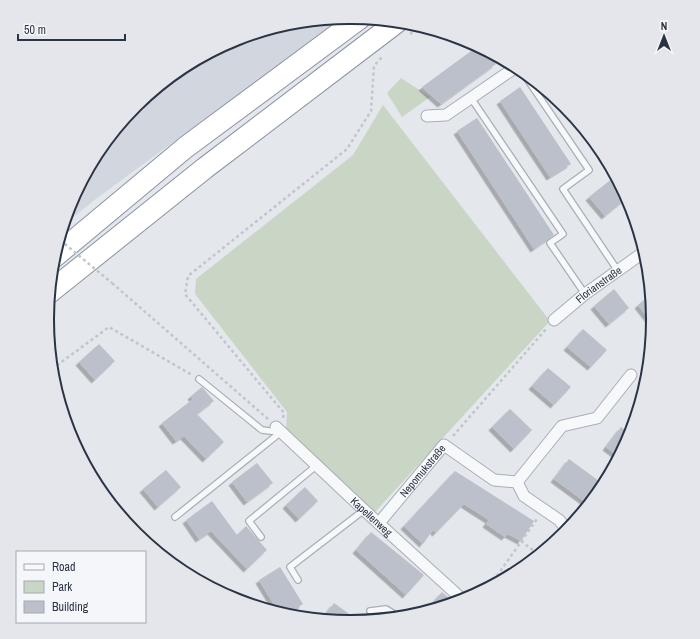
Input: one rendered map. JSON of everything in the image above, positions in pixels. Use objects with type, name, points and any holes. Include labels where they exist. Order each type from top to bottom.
[{"type":"highway","points":[[63,249],[186,147],[352,24]]},
{"type":"highway","points":[[56,287],[205,168],[402,29]]},
{"type":"street","points":[[427,116],[446,115],[510,71]]},
{"type":"street","name":"Florianstraße","points":[[554,320],[585,294],[638,256]]},
{"type":"street","points":[[562,524],[559,520],[524,496],[517,482],[562,426],[597,418],[631,376]]},
{"type":"street","name":"Kapellenweg","points":[[279,429],[316,466],[457,595]]},
{"type":"street","name":"Nepomukstraße","points":[[379,523],[444,445],[494,480],[517,482]]},
{"type":"lane","points":[[533,87],[589,170],[563,189],[618,272]]},
{"type":"lane","points":[[470,98],[563,234],[550,243],[585,294]]},
{"type":"lane","points":[[199,379],[262,430],[279,429]]},
{"type":"lane","points":[[175,517],[279,429]]},
{"type":"lane","points":[[261,537],[248,521],[316,466]]},
{"type":"lane","points":[[298,580],[290,567],[364,510]]},
{"type":"lane","points":[[370,611],[386,609],[390,612]]},
{"type":"path","points":[[65,244],[112,283],[279,429],[284,413],[185,294],[188,276],[347,149],[371,111],[374,66],[386,51]]},
{"type":"path","points":[[444,445],[554,320]]},
{"type":"path","points":[[58,365],[109,328],[199,379]]},
{"type":"path","points":[[497,575],[544,510]]},
{"type":"path","points":[[521,541],[534,551]]},
{"type":"shaded area","points":[[333,25],[93,201],[73,218],[85,189],[104,155],[141,111],[170,85],[219,54],[237,46],[292,30]]},
{"type":"green space","points":[[401,78],[430,97],[402,117],[387,93]]},
{"type":"green space","points":[[383,105],[550,321],[375,512],[286,430],[287,412],[195,294],[196,279],[353,155]]},
{"type":"building","points":[[472,50],[496,64],[441,104],[422,87]]},
{"type":"building","points":[[520,87],[571,164],[550,177],[500,101]]},
{"type":"building","points":[[477,118],[554,235],[534,249],[457,131]]},
{"type":"building","points":[[610,180],[621,203],[605,216],[589,197]]},
{"type":"building","points":[[614,289],[629,308],[609,324],[594,306]]},
{"type":"building","points":[[645,299],[646,315],[638,305]]},
{"type":"building","points":[[583,329],[607,350],[591,367],[567,347]]},
{"type":"building","points":[[99,344],[115,361],[95,380],[79,362]]},
{"type":"building","points":[[548,368],[571,387],[554,405],[532,386]]},
{"type":"building","points":[[202,387],[214,401],[197,414],[224,442],[206,459],[184,436],[176,441],[162,423],[193,399],[191,396]]},
{"type":"building","points":[[510,409],[532,430],[514,449],[492,427]]},
{"type":"building","points":[[621,427],[624,430],[614,453],[606,447]]},
{"type":"building","points":[[569,459],[598,480],[583,500],[554,479]]},
{"type":"building","points":[[257,463],[273,483],[247,502],[232,482]]},
{"type":"building","points":[[166,470],[181,487],[158,507],[143,489]]},
{"type":"building","points":[[455,471],[534,521],[521,541],[508,534],[505,537],[486,524],[489,520],[464,504],[436,533],[433,530],[423,544],[404,526]]},
{"type":"building","points":[[305,487],[318,501],[299,519],[286,505]]},
{"type":"building","points":[[212,501],[237,535],[246,526],[267,550],[247,569],[211,531],[199,539],[186,520]]},
{"type":"building","points":[[371,532],[424,575],[406,595],[356,550]]},
{"type":"building","points":[[280,567],[303,604],[295,609],[274,605],[259,580]]},
{"type":"building","points":[[442,592],[449,598],[445,599],[432,603]]},
{"type":"building","points":[[334,603],[351,615],[331,614],[326,614]]}]
